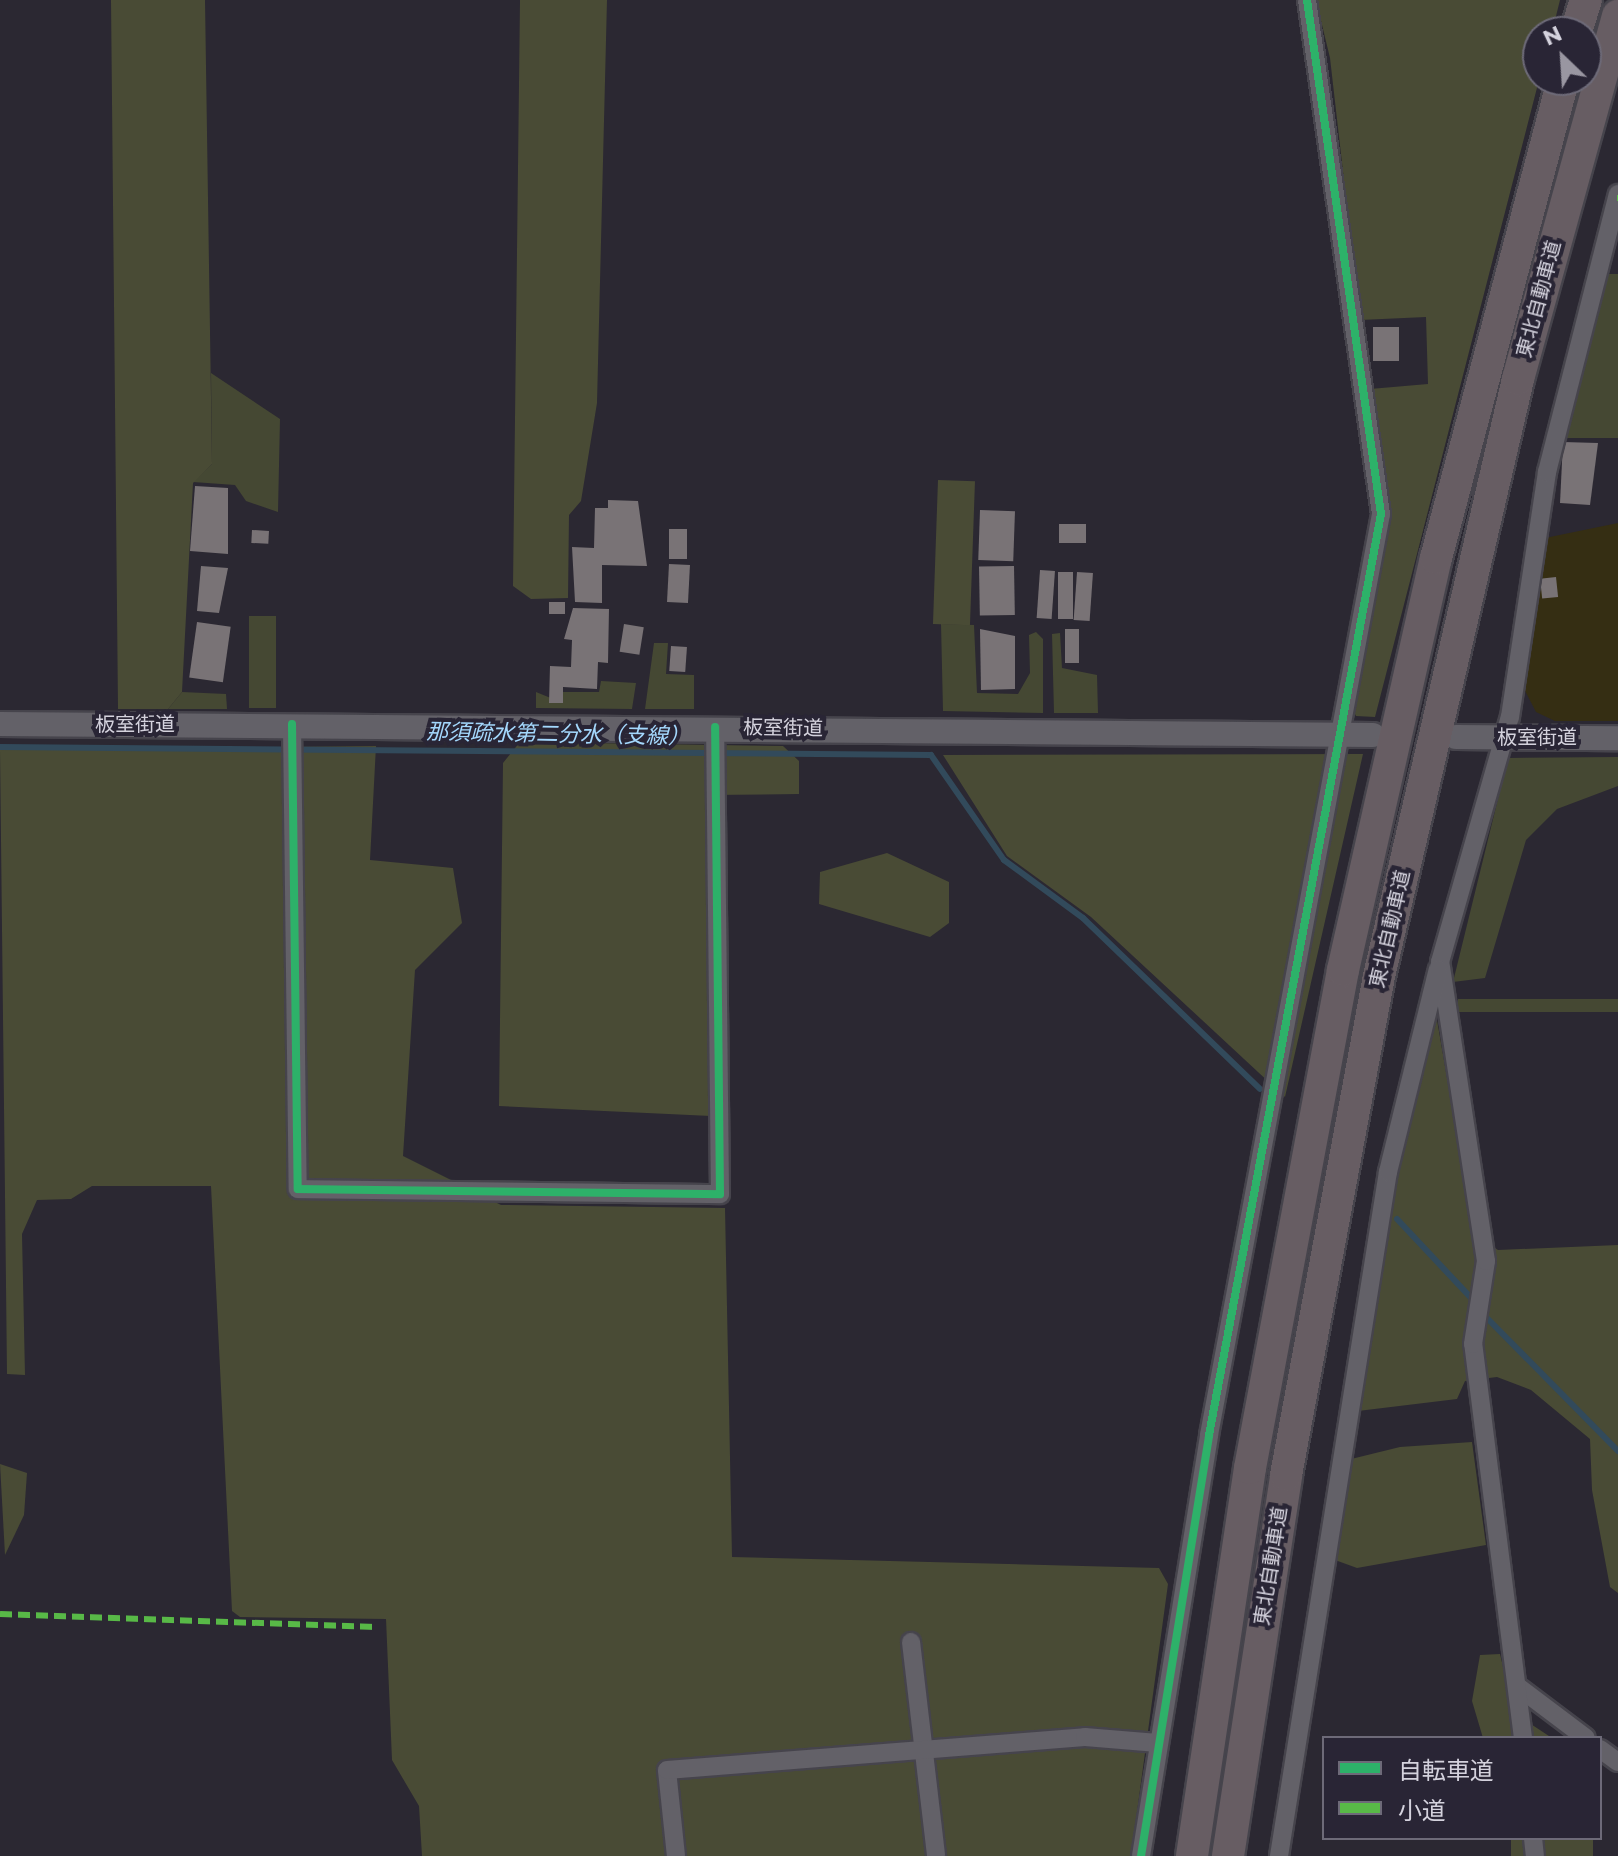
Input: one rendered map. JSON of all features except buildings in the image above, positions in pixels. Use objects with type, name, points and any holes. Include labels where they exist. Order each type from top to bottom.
[{"type":"highway","name":"東北自動車道","points":[[1228,1856],[1286,1475],[1379,976],[1518,379],[1618,16]]},
{"type":"highway","name":"東北自動車道","points":[[1192,1856],[1250,1468],[1343,970],[1436,558],[1559,96]]},
{"type":"main road","name":"板室街道","points":[[0,724],[715,727],[1373,735]]},
{"type":"main road","name":"板室街道","points":[[1456,737],[1618,738]]},
{"type":"street","points":[[1141,1856],[1158,1743],[1381,514],[1307,0]]},
{"type":"street","points":[[1279,1856],[1388,1172],[1440,962],[1503,737],[1547,472],[1618,194]]},
{"type":"street","points":[[292,724],[298,1189],[720,1194],[715,727]]},
{"type":"street","points":[[1440,962],[1486,1261],[1473,1344],[1523,1736]]},
{"type":"street","points":[[911,1642],[936,1856]]},
{"type":"street","points":[[1517,1686],[1583,1736]]},
{"type":"street","points":[[676,1856],[667,1770],[1085,1737],[1158,1743]]},
{"type":"green space","points":[[111,0],[205,0],[212,464],[193,483],[182,692],[168,709],[118,709]]},
{"type":"green space","points":[[520,0],[607,0],[597,403],[581,501],[569,515],[568,598],[531,599],[513,586]]},
{"type":"green space","points":[[1316,0],[1560,0],[1556,16],[1522,16],[1522,96],[1535,96],[1375,717],[1356,716],[1352,708],[1385,541],[1370,389],[1428,384],[1426,317],[1360,320],[1330,58]]},
{"type":"green space","points":[[1600,274],[1618,274],[1618,438],[1565,438]]},
{"type":"green space","points":[[211,373],[280,419],[278,512],[246,501],[235,485],[193,482],[212,464]]},
{"type":"green space","points":[[938,480],[975,481],[970,625],[933,624]]},
{"type":"green space","points":[[249,616],[276,616],[276,708],[249,708]]},
{"type":"green space","points":[[941,624],[974,625],[977,693],[1018,694],[1030,673],[1029,635],[1036,632],[1043,639],[1043,713],[943,711]]},
{"type":"green space","points":[[1060,633],[1062,668],[1097,675],[1098,713],[1054,713],[1052,634]]},
{"type":"green space","points":[[654,643],[668,643],[666,674],[694,675],[694,709],[645,709]]},
{"type":"green space","points":[[601,681],[636,683],[632,709],[536,708],[536,692],[563,703],[563,692],[599,692]]},
{"type":"green space","points":[[182,692],[226,694],[227,709],[168,709]]},
{"type":"green space","points":[[520,742],[783,746],[799,761],[799,794],[707,795],[711,1116],[499,1106],[503,763]]},
{"type":"green space","points":[[376,746],[370,860],[453,868],[462,923],[415,970],[403,1156],[501,1205],[725,1208],[732,1557],[1159,1568],[1168,1584],[1131,1856],[422,1856],[419,1806],[392,1760],[386,1619],[240,1617],[232,1611],[211,1186],[92,1186],[71,1199],[37,1200],[22,1234],[25,1375],[7,1374],[0,750]]},
{"type":"green space","points":[[1363,754],[1285,1097],[1091,917],[1007,856],[943,755]]},
{"type":"green space","points":[[1618,757],[1618,786],[1557,809],[1526,840],[1485,978],[1453,982],[1508,758]]},
{"type":"green space","points":[[887,853],[949,882],[949,923],[930,937],[819,904],[820,872]]},
{"type":"green space","points":[[1458,999],[1618,999],[1618,1012],[1458,1012]]},
{"type":"green space","points":[[1430,1015],[1437,1020],[1474,1234],[1498,1250],[1618,1245],[1618,1593],[1610,1587],[1592,1490],[1590,1439],[1531,1390],[1497,1377],[1465,1381],[1457,1399],[1358,1411],[1388,1172]]},
{"type":"green space","points":[[1472,1442],[1486,1545],[1357,1568],[1335,1560],[1330,1553],[1343,1461],[1400,1447]]},
{"type":"green space","points":[[0,1464],[27,1473],[24,1515],[5,1555]]},
{"type":"green space","points":[[1500,1654],[1514,1713],[1549,1736],[1482,1736],[1472,1701],[1480,1655]]},
{"type":"green space","points":[[1511,1840],[1593,1840],[1593,1856],[1511,1856]]},
{"type":"sand","points":[[1618,523],[1618,721],[1555,721],[1536,712],[1522,685],[1545,538]]},
{"type":"waterway","name":"那須疏水第二分水（支線）","points":[[0,747],[931,755],[1004,860],[1083,918],[1260,1089]]},
{"type":"waterway","name":"那須疏水第二分水（支線）","points":[[1397,1219],[1474,1301]]},
{"type":"waterway","name":"那須疏水第二分水（支線）","points":[[1482,1313],[1618,1451]]},
{"type":"marked path","points":[[0,1614],[376,1627]]},
{"type":"cycle path","points":[[1141,1856],[1209,1435],[1381,514],[1307,0]]},
{"type":"cycle path","points":[[292,724],[298,1189],[720,1194],[715,727]]}]
